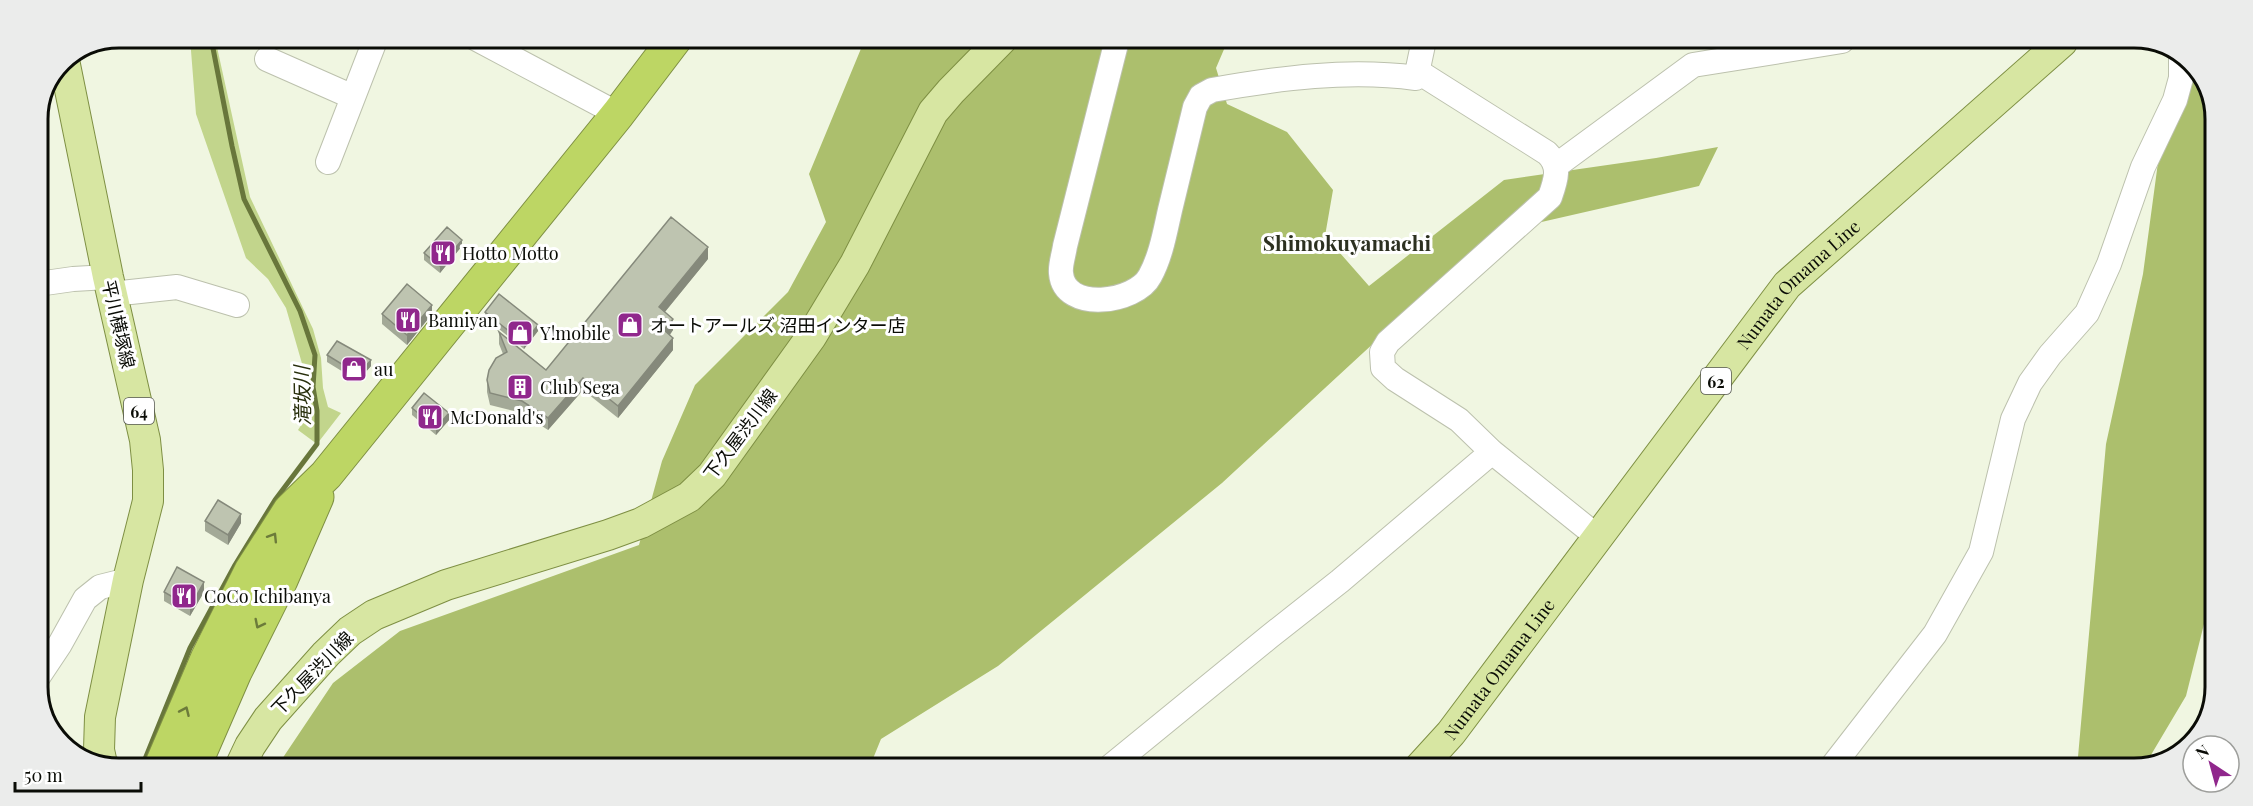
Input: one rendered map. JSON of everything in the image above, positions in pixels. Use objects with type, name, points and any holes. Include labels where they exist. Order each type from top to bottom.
[{"type":"highway","points":[[165,758],[207,659],[251,572],[290,510],[326,476],[618,114],[668,48]]},
{"type":"highway","points":[[198,758],[235,672],[281,580],[326,476]]},
{"type":"main road","name":"下久屋渋川線","points":[[244,758],[268,719],[326,654],[350,631],[374,615],[446,585],[641,523],[689,497],[704,482],[811,337],[855,264],[933,112],[993,48]]},
{"type":"main road","name":"Numata Omama Line","points":[[1428,758],[1451,733],[1599,538],[1787,285],[2046,48]]},
{"type":"main road","name":"平川横塚線","points":[[66,72],[110,286],[145,440],[148,470],[148,501],[128,580],[100,717],[100,755]]},
{"type":"street","points":[[328,162],[372,48]]},
{"type":"street","points":[[494,48],[618,114]]},
{"type":"street","points":[[1114,48],[1060,273],[1065,285],[1074,294],[1086,299],[1104,300],[1118,297],[1138,290],[1149,278],[1160,253],[1195,107],[1201,96],[1212,90],[1301,77],[1382,73],[1416,78],[1422,48]]},
{"type":"street","points":[[1557,165],[1693,65],[1799,48]]},
{"type":"street","points":[[267,59],[353,97]]},
{"type":"street","points":[[1839,758],[1935,633],[1981,552],[2013,418],[2030,383],[2050,355],[2087,313],[2109,264],[2144,167],[2175,100],[2181,78],[2181,66]]},
{"type":"street","points":[[1417,71],[1547,153],[1557,165],[1556,178],[1550,197],[1388,342],[1382,352],[1383,368],[1395,379],[1459,420],[1492,452],[1599,538]]},
{"type":"street","points":[[48,283],[73,279],[110,286],[177,287],[237,305]]},
{"type":"street","points":[[1121,758],[1340,581],[1492,452]]},
{"type":"street","points":[[48,662],[85,599],[100,587],[128,580]]},
{"type":"green space","points":[[191,48],[217,48],[250,197],[313,329],[321,358],[323,388],[328,407],[341,413],[317,444],[298,430],[309,413],[303,367],[286,308],[268,279],[246,258],[196,114]]},
{"type":"green space","points":[[861,48],[1225,48],[1216,68],[1227,104],[1287,132],[1333,190],[1325,236],[1369,286],[1504,180],[1718,147],[1699,186],[1493,233],[1222,483],[998,666],[881,739],[873,758],[283,758],[333,683],[400,631],[639,545],[662,461],[695,385],[788,292],[826,222],[809,174]]},
{"type":"green space","points":[[2172,59],[2184,69],[2195,84],[2204,105],[2205,114],[2205,620],[2186,696],[2150,756],[2078,758],[2106,444],[2143,274]]},
{"type":"building","name":"オートアールズ 沼田インター店","points":[[671,217],[708,247],[659,307],[673,319],[664,330],[673,338],[618,406],[583,378],[548,418],[522,401],[490,393],[487,380],[489,370],[496,358],[507,352],[499,332],[546,370]]},
{"type":"building","name":"Hotto Motto","points":[[447,227],[462,240],[440,266],[424,253]]},
{"type":"building","points":[[407,284],[432,305],[407,335],[382,314]]},
{"type":"building","points":[[499,294],[538,325],[524,343],[485,312]]},
{"type":"building","points":[[337,341],[371,360],[363,369],[353,371],[327,355]]},
{"type":"building","name":"McDonald's","points":[[424,393],[449,413],[436,428],[412,408]]},
{"type":"building","points":[[218,500],[241,514],[228,535],[205,521]]},
{"type":"building","points":[[177,567],[204,582],[190,607],[164,592]]},
{"type":"waterway","name":"滝坂川","points":[[145,758],[190,648],[235,565],[275,500],[317,444],[317,411],[313,387],[315,355],[300,311],[244,199],[213,48]]},
{"type":"place","name":"Hotto Motto","points":[[443,253]]},
{"type":"place","name":"Bamiyan","points":[[408,320]]},
{"type":"place","name":"オートアールズ 沼田インター店","points":[[630,325]]},
{"type":"place","name":"Y!mobile","points":[[520,333]]},
{"type":"place","name":"au","points":[[354,369]]},
{"type":"place","name":"Club Sega","points":[[520,387]]},
{"type":"place","name":"McDonald's","points":[[430,417]]},
{"type":"place","name":"CoCo Ichibanya","points":[[184,596]]},
{"type":"district","name":"Shimokuyamachi","points":[[1347,242]]}]
